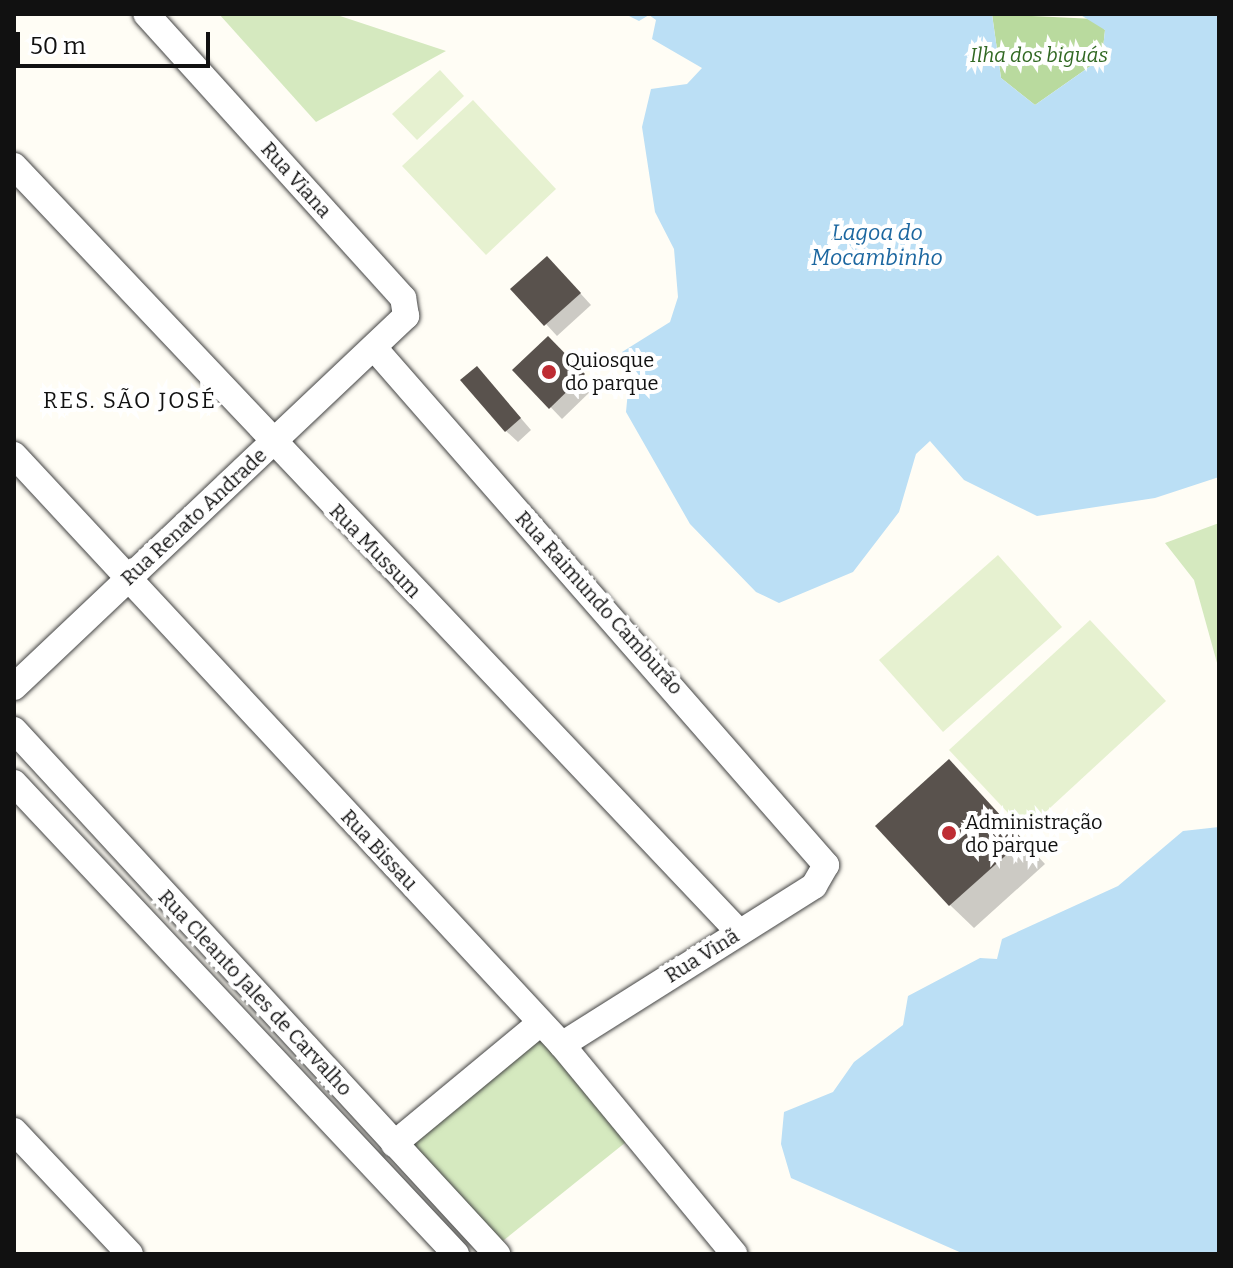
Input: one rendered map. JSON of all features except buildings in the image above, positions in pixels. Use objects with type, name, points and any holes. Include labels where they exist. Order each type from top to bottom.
[{"type":"street","name":"Rua Viana","points":[[146,14],[403,298],[406,316],[376,350]]},
{"type":"street","name":"Rua Mussum","points":[[14,166],[739,932]]},
{"type":"street","name":"Rua Renato Andrade","points":[[14,687],[376,350]]},
{"type":"street","name":"Rua Raimundo Camburão","points":[[376,350],[823,855]]},
{"type":"street","name":"Rua Bissau","points":[[14,455],[539,1024],[562,1045],[734,1254]]},
{"type":"street","name":"Rua Cleanto Jales de Carvalho","points":[[14,730],[497,1254]]},
{"type":"street","name":"Rua Cleanto Jales de Carvalho","points":[[14,783],[456,1254]]},
{"type":"street","name":"Rua Vinã","points":[[562,1045],[814,886],[824,873],[823,855]]},
{"type":"street","points":[[394,1144],[539,1024]]},
{"type":"street","points":[[14,1131],[130,1254]]},
{"type":"green space","points":[[219,14],[334,14],[446,51],[316,122]]},
{"type":"green space","name":"Ilha dos biguás","points":[[992,14],[1095,19],[1105,30],[1102,58],[1035,105],[1001,78]]},
{"type":"green space","points":[[440,70],[464,96],[417,140],[392,114]]},
{"type":"green space","points":[[473,100],[556,189],[486,255],[402,166]]},
{"type":"green space","points":[[1219,523],[1219,670],[1194,580],[1165,543]]},
{"type":"green space","points":[[998,555],[1062,627],[943,732],[879,660]]},
{"type":"green space","points":[[1090,620],[1166,701],[1025,831],[949,750]]},
{"type":"green space","points":[[539,1024],[636,1134],[499,1244],[394,1144]]},
{"type":"water","name":"Lagoa do Mocambinho","points":[[625,14],[992,14],[1001,78],[1035,105],[1102,58],[1105,30],[1079,14],[1219,14],[1219,477],[1155,498],[1037,516],[964,480],[930,441],[916,454],[899,512],[853,572],[779,603],[756,592],[690,524],[626,412],[630,369],[622,352],[670,322],[678,297],[674,249],[655,212],[642,127],[651,89],[687,84],[702,68],[652,39],[656,20],[649,15],[639,21]]},
{"type":"water","points":[[1219,827],[1219,1254],[964,1254],[791,1178],[781,1144],[784,1112],[833,1092],[854,1062],[903,1025],[908,996],[980,958],[997,959],[1002,939],[1118,886],[1183,831]]},
{"type":"place","name":"Quiosque do parque","points":[[549,372]]},
{"type":"place","name":"Administração do parque","points":[[949,833]]},
{"type":"district","name":"RES. SÃO JOSÉ","points":[[130,401]]}]
